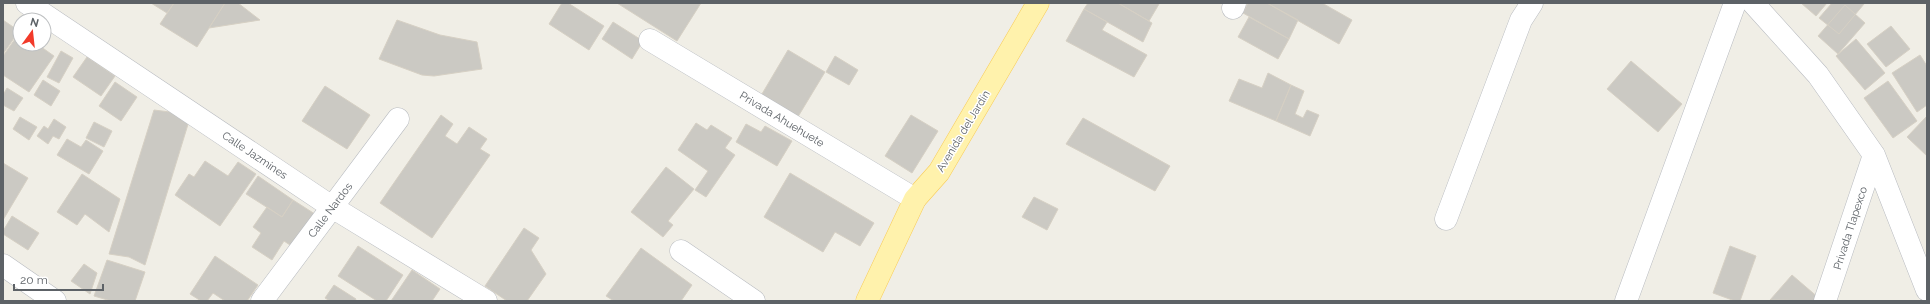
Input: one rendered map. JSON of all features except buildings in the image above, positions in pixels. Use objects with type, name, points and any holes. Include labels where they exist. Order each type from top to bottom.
[{"type":"main road","name":"Avenida del Jardín","points":[[867,301],[915,199],[939,172],[1038,3]]},
{"type":"street","name":"Calle Jazmines","points":[[27,3],[332,207],[486,301]]},
{"type":"street","points":[[1446,219],[1521,20],[1532,3]]},
{"type":"street","points":[[1626,301],[1735,3]]},
{"type":"street","points":[[1753,3],[1818,75],[1874,155],[1927,290]]},
{"type":"street","name":"Privada Ahuehuete","points":[[650,40],[915,199]]},
{"type":"street","name":"Calle Nardos","points":[[262,301],[398,119]]},
{"type":"street","name":"Privada Tlapexco","points":[[1825,301],[1874,155]]},
{"type":"street","points":[[681,252],[754,301]]},
{"type":"street","points":[[3,265],[56,301]]}]
